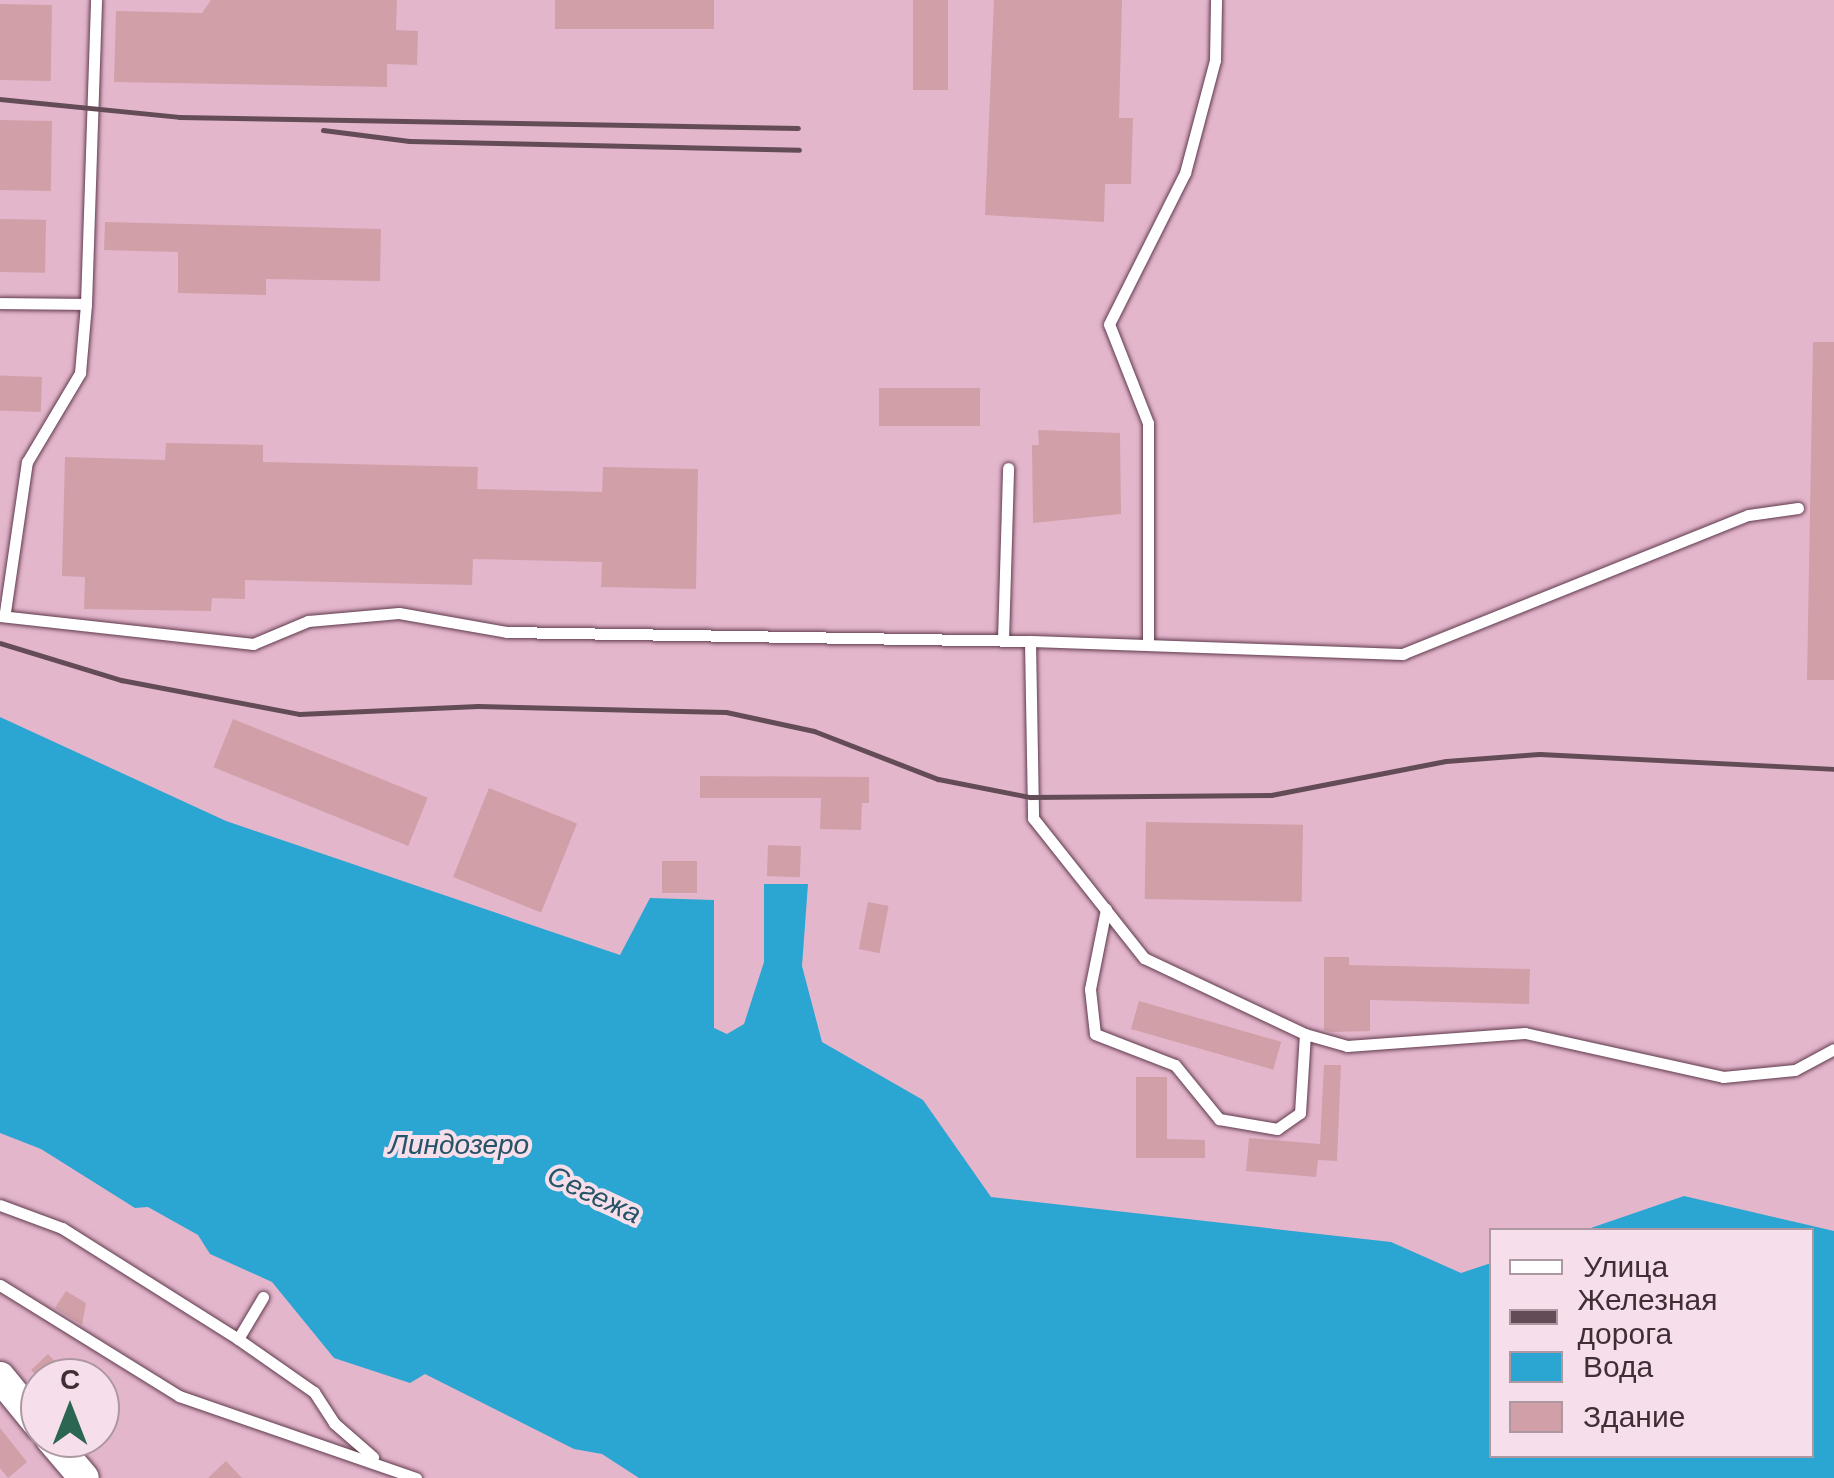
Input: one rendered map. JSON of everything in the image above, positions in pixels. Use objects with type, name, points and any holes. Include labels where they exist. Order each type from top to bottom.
[{"type":"street","points":[[0,1377],[20,1402]]},
{"type":"street","points":[[67,1458],[84,1478]]},
{"type":"lane","points":[[96,0],[86,304],[80,374],[27,462],[3,614],[252,644],[308,621],[399,613],[506,632],[1003,640],[1403,654],[1748,515],[1798,508]]},
{"type":"lane","points":[[1148,645],[1148,423],[1110,324],[1185,173],[1214,60],[1216,0]]},
{"type":"lane","points":[[0,303],[86,304]]},
{"type":"lane","points":[[1003,640],[1008,468]]},
{"type":"lane","points":[[1030,641],[1033,818],[1144,958],[1305,1034],[1346,1046],[1525,1033],[1723,1077],[1794,1070],[1834,1049]]},
{"type":"lane","points":[[1106,909],[1090,989],[1095,1034],[1176,1065],[1219,1120],[1277,1129],[1300,1113],[1305,1034]]},
{"type":"lane","points":[[0,1205],[62,1228],[238,1339],[314,1392],[334,1423],[376,1460]]},
{"type":"lane","points":[[0,1285],[179,1396],[376,1460],[416,1478]]},
{"type":"lane","points":[[238,1339],[263,1296]]},
{"type":"lane","points":[[305,1440],[328,1437],[334,1423]]},
{"type":"water","name":"Линдозеро","points":[[0,717],[226,821],[620,955],[650,898],[714,900],[714,1028],[727,1034],[744,1024],[764,962],[764,884],[808,884],[802,966],[822,1042],[923,1100],[991,1197],[1391,1242],[1461,1273],[1489,1264],[1489,1458],[1814,1458],[1814,1228],[1591,1228],[1684,1196],[1834,1231],[1834,1478],[639,1478],[602,1454],[574,1449],[425,1374],[410,1383],[334,1358],[272,1282],[210,1254],[198,1235],[148,1207],[135,1208],[41,1149],[0,1133]]},
{"type":"building","points":[[211,0],[397,0],[396,30],[418,31],[417,65],[387,64],[387,87],[114,82],[116,11],[202,13]]},
{"type":"building","points":[[555,0],[714,0],[714,29],[555,29]]},
{"type":"building","points":[[913,0],[948,0],[948,90],[913,90]]},
{"type":"building","points":[[994,0],[1122,0],[1119,118],[1133,118],[1131,184],[1105,184],[1104,222],[985,215]]},
{"type":"building","points":[[0,4],[52,5],[51,81],[0,80]]},
{"type":"building","points":[[0,120],[52,121],[51,191],[0,190]]},
{"type":"building","points":[[0,219],[46,220],[45,273],[0,272]]},
{"type":"building","points":[[105,222],[381,229],[380,281],[266,279],[266,295],[178,293],[178,252],[104,250]]},
{"type":"building","points":[[1813,342],[1834,342],[1834,680],[1807,680]]},
{"type":"building","points":[[0,376],[42,377],[41,412],[0,411]]},
{"type":"building","points":[[879,388],[980,388],[980,426],[879,426]]},
{"type":"building","points":[[1038,430],[1120,433],[1121,514],[1033,523],[1032,445],[1039,445]]},
{"type":"building","points":[[166,443],[263,445],[263,462],[478,467],[477,489],[602,492],[603,467],[698,469],[696,589],[601,587],[602,562],[473,559],[472,585],[245,580],[245,599],[212,598],[211,611],[84,609],[85,577],[62,576],[65,457],[165,460]]},
{"type":"building","points":[[233,719],[428,798],[408,846],[214,767]]},
{"type":"building","points":[[700,776],[869,777],[869,803],[862,803],[861,830],[820,829],[821,798],[700,798]]},
{"type":"building","points":[[489,788],[577,824],[541,913],[453,877]]},
{"type":"building","points":[[1146,822],[1303,825],[1302,902],[1145,899]]},
{"type":"building","points":[[768,845],[801,846],[800,877],[767,876]]},
{"type":"building","points":[[662,861],[697,861],[697,893],[662,893]]},
{"type":"building","points":[[868,902],[889,906],[879,953],[859,949]]},
{"type":"building","points":[[1324,957],[1349,957],[1349,965],[1530,969],[1529,1004],[1370,1000],[1370,1031],[1331,1032],[1324,1030]]},
{"type":"building","points":[[1139,1001],[1281,1042],[1273,1070],[1131,1029]]},
{"type":"building","points":[[1324,1065],[1341,1065],[1337,1161],[1318,1160],[1316,1177],[1246,1171],[1249,1138],[1320,1144]]},
{"type":"building","points":[[1136,1077],[1167,1077],[1167,1139],[1205,1140],[1205,1158],[1136,1158]]},
{"type":"building","points":[[66,1291],[86,1303],[82,1325],[55,1308]]},
{"type":"building","points":[[0,1428],[27,1462],[8,1478],[0,1468]]},
{"type":"building","points":[[226,1461],[242,1478],[208,1478]]},
{"type":"railway","points":[[0,99],[179,117],[798,128]]},
{"type":"railway","points":[[323,130],[409,141],[799,150]]},
{"type":"railway","points":[[0,643],[121,680],[299,714],[478,706],[726,712],[814,731],[938,779],[1030,797],[1271,795],[1446,761],[1540,754],[1834,769]]},
{"type":"water label","name":"Сегежа","points":[[594,1195]]}]
